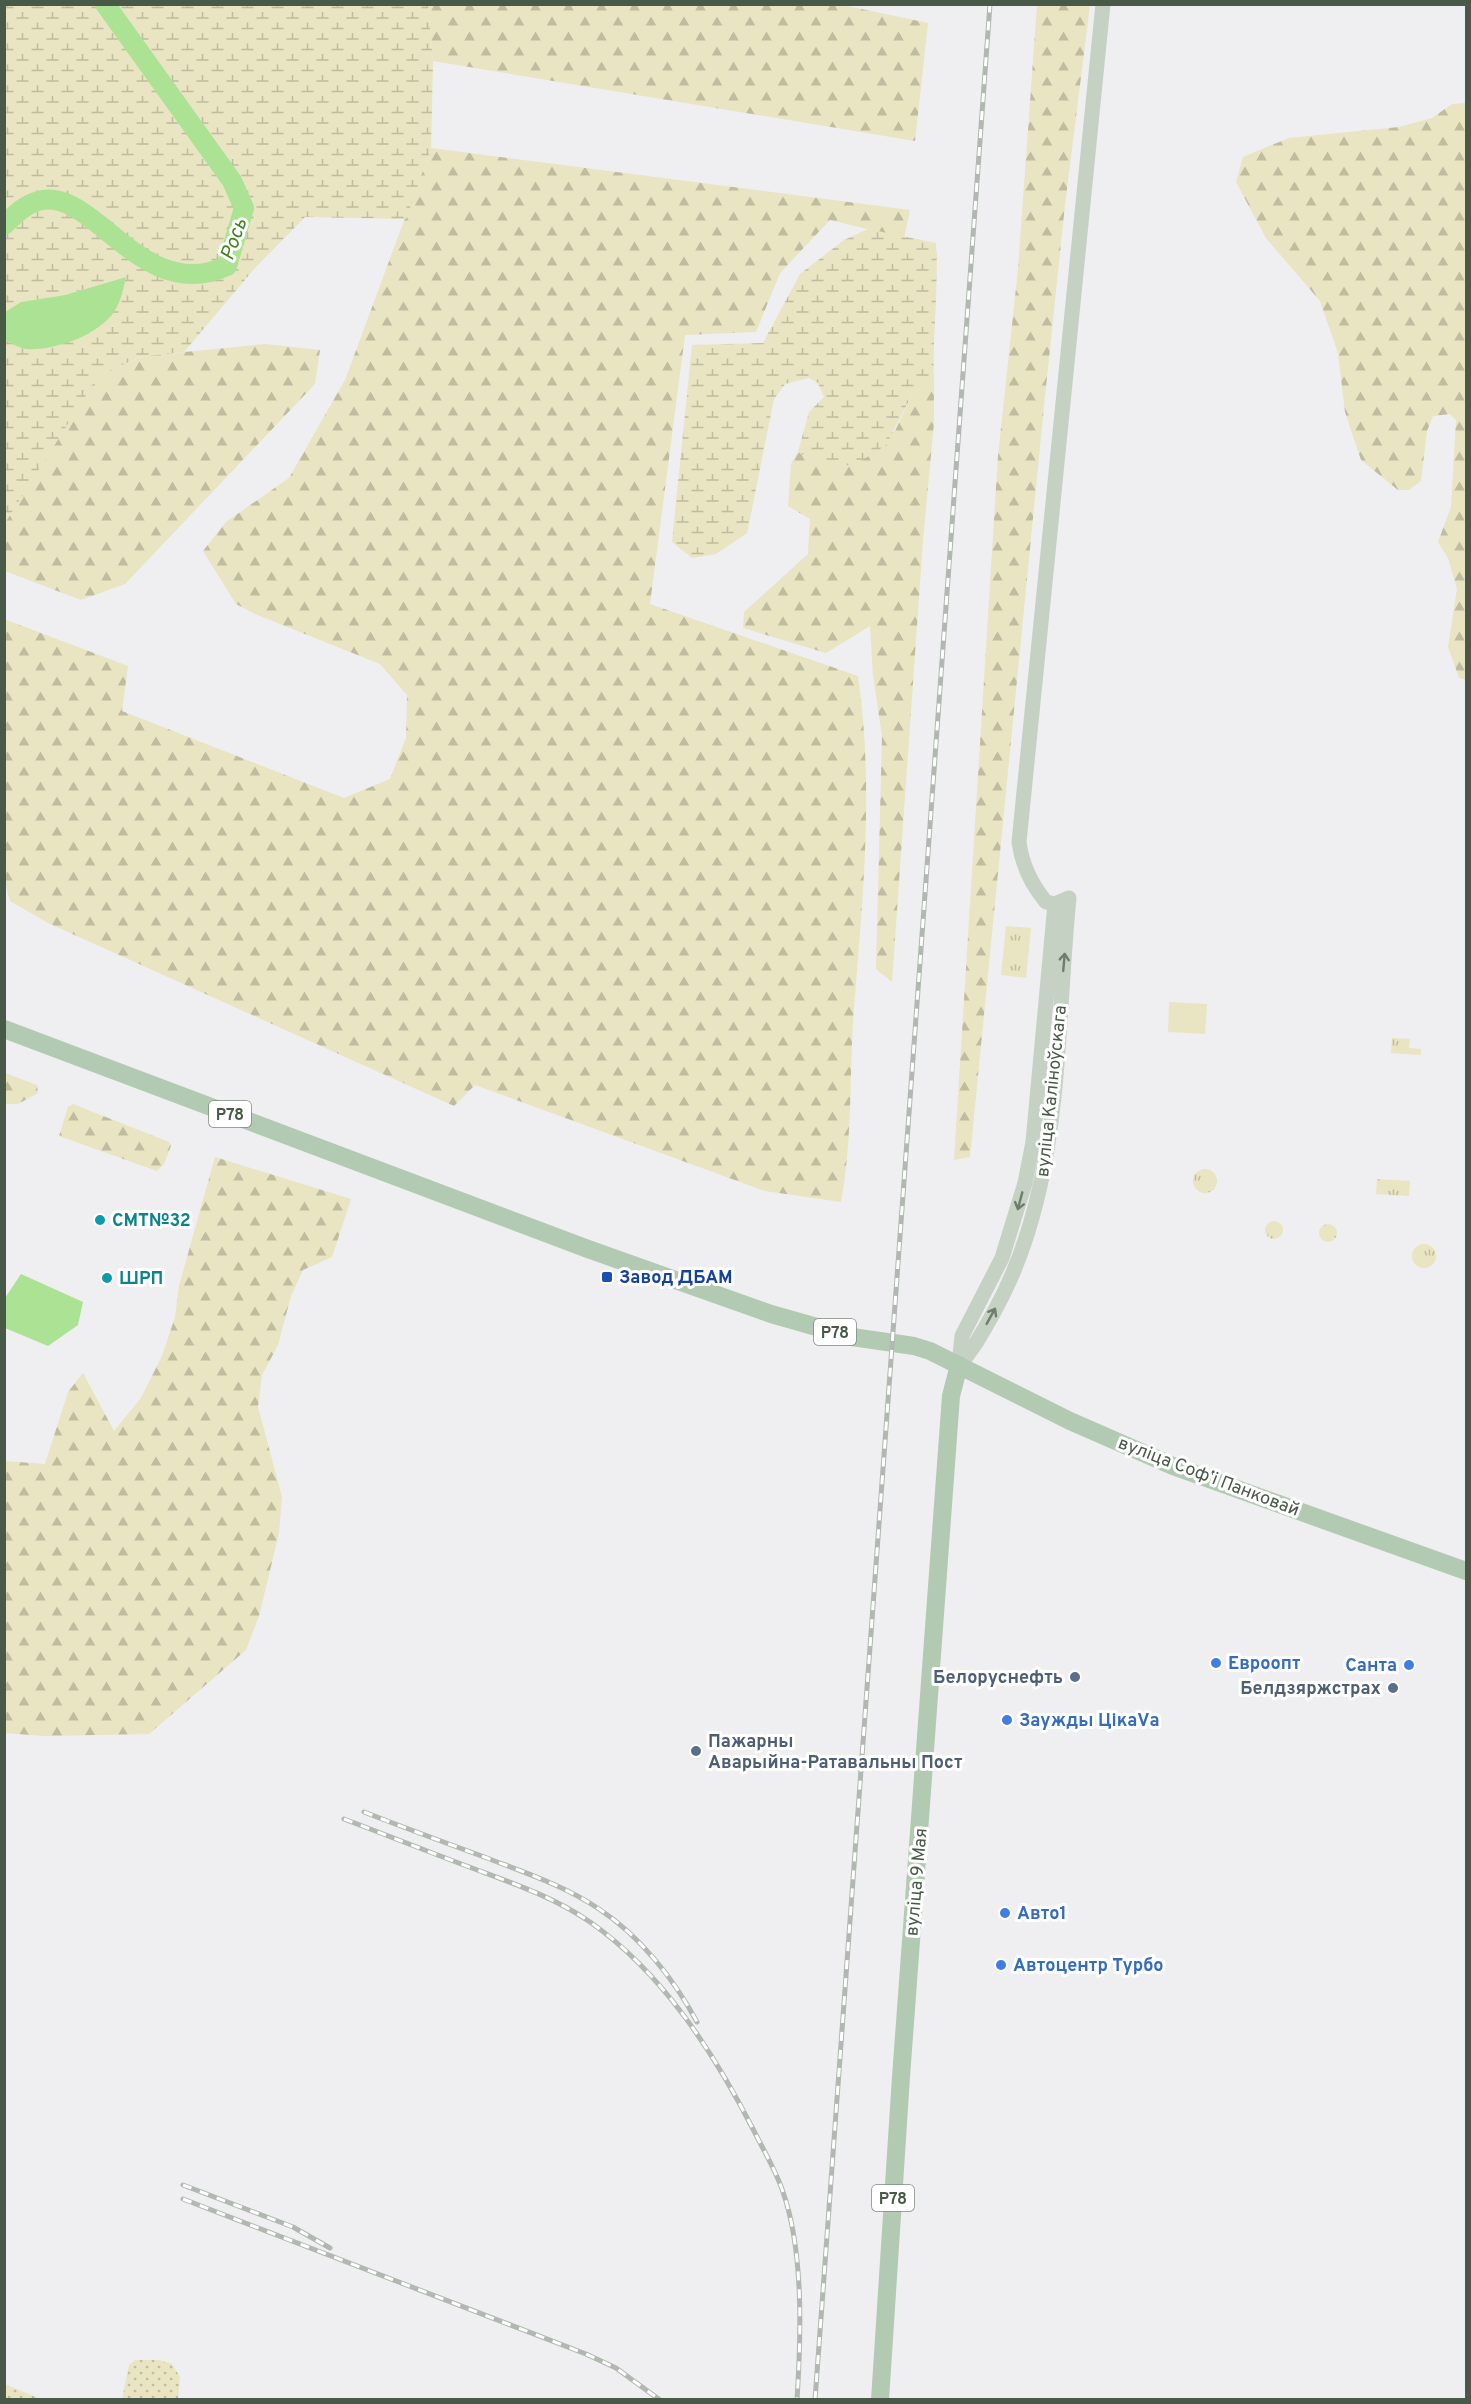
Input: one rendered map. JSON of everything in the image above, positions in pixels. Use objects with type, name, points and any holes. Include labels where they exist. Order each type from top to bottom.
[{"type":"main road","name":"Р78","points":[[4,1029],[588,1249],[771,1314],[852,1337],[914,1346],[959,1365]]},
{"type":"main road","name":"вуліца Софʼі Панковай","points":[[959,1365],[1070,1421],[1173,1466],[1467,1571]]},
{"type":"main road","name":"вуліца 9 Мая","points":[[880,2400],[901,2066],[951,1408],[959,1365]]},
{"type":"street","name":"вуліца Каліноўскага","points":[[959,1365],[971,1353],[1004,1293],[1027,1239],[1049,1143],[1062,901],[1046,902],[1031,883],[1021,861],[1020,842],[1103,4]]},
{"type":"green space","points":[[838,4],[928,23],[915,141],[433,61],[428,5]]},
{"type":"green space","points":[[5,5],[428,5],[433,61],[431,148],[406,219],[305,217],[255,268],[184,352],[143,356],[99,375],[5,523],[5,340],[24,349],[58,346],[91,331],[112,314],[125,277],[65,295],[21,302],[5,312]]},
{"type":"green space","points":[[1037,5],[1090,5],[1065,205],[1044,406],[970,1157],[954,1160],[998,456],[1018,269]]},
{"type":"green space","points":[[1466,103],[1466,680],[1459,678],[1448,647],[1457,589],[1448,558],[1438,542],[1451,507],[1456,420],[1450,414],[1433,416],[1427,431],[1421,481],[1409,490],[1398,490],[1361,460],[1345,412],[1338,353],[1320,301],[1266,238],[1236,182],[1243,157],[1289,138],[1399,127],[1432,118],[1452,104]]},
{"type":"green space","points":[[431,148],[910,210],[904,238],[830,220],[780,273],[756,332],[685,335],[650,604],[858,676],[865,759],[865,842],[852,1031],[849,1129],[841,1202],[765,1191],[475,1085],[454,1106],[48,923],[10,901],[4,878],[4,619],[128,666],[122,711],[344,798],[390,779],[406,738],[407,695],[380,664],[255,614],[236,604],[203,551],[226,522],[289,478],[345,380]]},
{"type":"green space","points":[[868,229],[936,243],[934,382],[913,393],[886,445],[861,461],[838,468],[821,465],[798,452],[809,412],[824,397],[818,383],[809,378],[785,384],[774,399],[747,533],[716,554],[692,558],[672,542],[692,345],[763,343],[800,274],[844,240]]},
{"type":"green space","points":[[265,344],[320,350],[315,384],[125,584],[81,600],[5,571],[4,524],[99,375],[144,356]]},
{"type":"green space","points":[[934,382],[934,423],[923,540],[892,982],[876,969],[882,736],[873,675],[870,626],[826,653],[743,628],[744,612],[808,554],[810,519],[788,506],[791,464],[798,452],[821,465],[895,431],[913,393]]},
{"type":"green space","points":[[1006,926],[1031,928],[1026,978],[1001,975]]},
{"type":"green space","points":[[1169,1002],[1207,1004],[1205,1034],[1168,1032]]},
{"type":"green space","points":[[1392,1038],[1410,1039],[1409,1048],[1421,1049],[1421,1055],[1391,1053]]},
{"type":"green space","points":[[5,1073],[37,1085],[38,1093],[18,1104],[5,1104]]},
{"type":"green space","points":[[73,1104],[169,1142],[171,1146],[164,1164],[157,1171],[59,1136],[68,1107]]},
{"type":"green space","points":[[215,1157],[351,1199],[332,1257],[303,1270],[291,1296],[278,1345],[262,1375],[258,1407],[282,1497],[279,1533],[259,1616],[246,1650],[149,1734],[44,1736],[5,1733],[5,1461],[45,1464],[68,1392],[83,1373],[114,1431],[141,1398],[162,1356],[175,1317],[179,1286]]},
{"type":"green space","points":[[1205,1169],[1214,1172],[1217,1181],[1214,1190],[1205,1193],[1196,1190],[1193,1181],[1196,1172]]},
{"type":"green space","points":[[1377,1179],[1410,1181],[1409,1196],[1376,1194]]},
{"type":"green space","points":[[1270,1221],[1278,1221],[1283,1226],[1281,1237],[1270,1239],[1265,1234],[1265,1226]]},
{"type":"green space","points":[[1324,1224],[1332,1224],[1337,1229],[1335,1240],[1324,1242],[1319,1237],[1319,1229]]},
{"type":"green space","points":[[1424,1244],[1432,1248],[1436,1256],[1432,1264],[1424,1268],[1416,1264],[1412,1256],[1416,1248]]},
{"type":"green space","points":[[135,2360],[159,2360],[172,2364],[180,2377],[178,2399],[122,2399],[129,2365]]},
{"type":"green space","points":[[4,2384],[41,2399],[5,2399]]},
{"type":"shaded area","points":[[126,277],[114,312],[106,321],[86,335],[62,344],[37,349],[26,349],[5,340],[5,312],[21,302],[65,295]]},
{"type":"shaded area","points":[[21,1274],[83,1302],[78,1325],[48,1346],[5,1328],[5,1298]]},
{"type":"waterway","name":"Рось","points":[[4,225],[28,205],[38,201],[59,201],[79,210],[144,259],[169,270],[196,274],[227,266],[244,208],[232,181],[105,4]]},
{"type":"railway","points":[[815,2400],[990,4]]},
{"type":"railway","points":[[364,1812],[545,1880],[599,1909],[642,1945],[667,1974],[697,2022]]},
{"type":"railway","points":[[344,1819],[523,1887],[577,1914],[616,1942],[641,1965],[684,2016],[722,2073],[783,2192],[795,2241],[798,2268],[800,2322],[797,2400]]},
{"type":"railway","points":[[183,2185],[293,2227],[330,2248]]},
{"type":"railway","points":[[183,2199],[586,2354],[616,2368],[660,2400]]},
{"type":"place","name":"СМТ№32","points":[[100,1220]]},
{"type":"place","name":"Завод ДБАМ","points":[[607,1277]]},
{"type":"place","name":"ШРП","points":[[107,1278]]},
{"type":"place","name":"Евроопт","points":[[1216,1663]]},
{"type":"place","name":"Санта","points":[[1409,1665]]},
{"type":"place","name":"Белоруснефть","points":[[1075,1677]]},
{"type":"place","name":"Белдзяржстрах","points":[[1393,1688]]},
{"type":"place","name":"Заужды ЦікаVа","points":[[1007,1720]]},
{"type":"place","name":"Пажарны Аварыйна-Ратавальны Пост","points":[[696,1751]]},
{"type":"place","name":"Авто1","points":[[1005,1913]]},
{"type":"place","name":"Автоцентр Турбо","points":[[1001,1965]]}]
